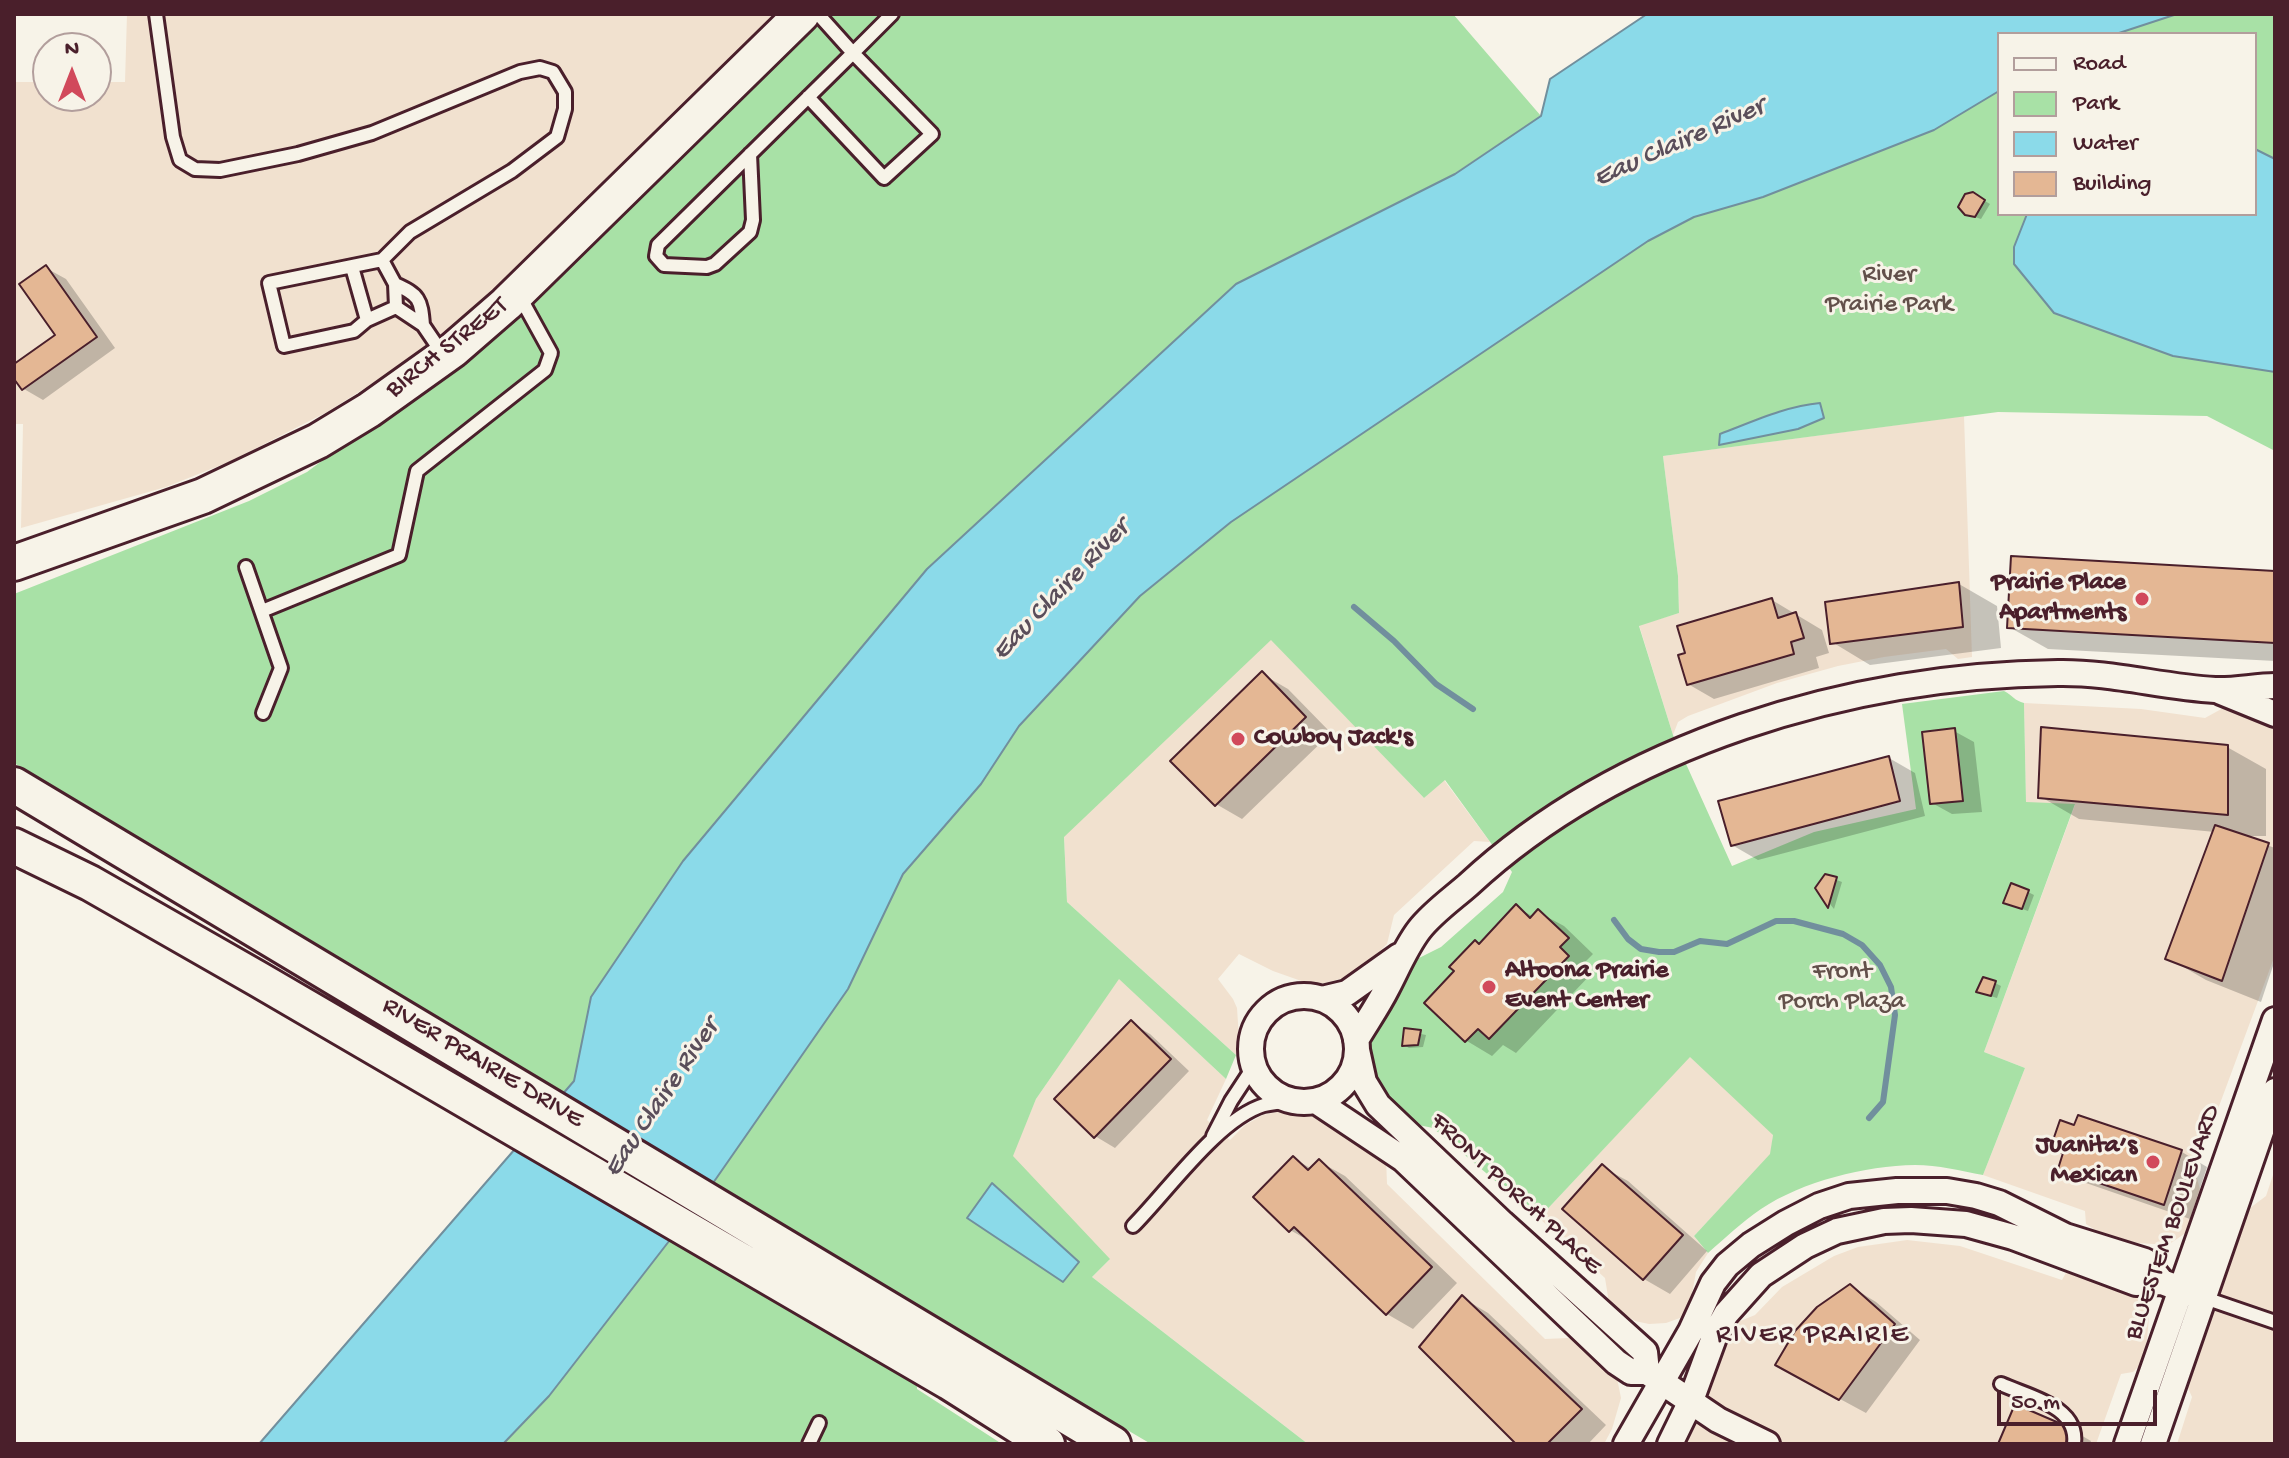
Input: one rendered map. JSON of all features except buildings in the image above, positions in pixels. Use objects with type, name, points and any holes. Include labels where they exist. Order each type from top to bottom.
[{"type":"main road","name":"BIRCH STREET","points":[[14,563],[203,496],[318,441],[369,410],[445,356],[518,293],[802,14]]},
{"type":"main road","name":"RIVER PRAIRIE DRIVE","points":[[18,791],[110,841],[279,942],[957,1369],[1047,1444]]},
{"type":"main road","name":"RIVER PRAIRIE DRIVE","points":[[14,846],[90,883],[957,1369],[1113,1444]]},
{"type":"street","points":[[1306,1101],[1332,1094],[1345,1082],[1354,1068],[1357,1045],[1420,929],[1531,831],[1658,760],[1752,724],[1815,706],[1872,693],[1956,680],[2097,674],[2215,690],[2275,686]]},
{"type":"street","points":[[2215,690],[2275,714]]},
{"type":"street","points":[[1254,1066],[1251,1051],[1253,1035],[1259,1021],[1269,1010],[1282,1001],[1296,997],[1322,999],[1347,993],[1408,949]]},
{"type":"street","name":"FRONT PORCH PLACE","points":[[1322,999],[1345,1016],[1357,1045],[1359,1065],[1369,1095],[1645,1352],[1654,1377]]},
{"type":"street","name":"BLUESTEM BOULEVARD","points":[[2127,1444],[2171,1286],[2275,1020]]},
{"type":"street","name":"FRONT PORCH PLACE","points":[[1254,1066],[1270,1089],[1306,1101],[1403,1159],[1605,1353],[1631,1372],[1654,1377],[1690,1403],[1767,1444]]},
{"type":"street","name":"BLUESTEM BOULEVARD","points":[[2153,1444],[2275,1091]]},
{"type":"street","points":[[1626,1444],[1654,1377],[1691,1331],[1713,1283],[1727,1265],[1786,1223],[1819,1206],[1849,1196],[1897,1191],[1947,1191],[1976,1196],[1999,1203],[2065,1236],[2145,1261],[2171,1286]]},
{"type":"street","points":[[1670,1444],[1726,1314],[1743,1293],[1781,1260],[1837,1231],[1884,1221],[1966,1224],[2013,1237],[2136,1283],[2171,1286],[2205,1298]]},
{"type":"lane","points":[[156,14],[173,137],[180,160],[195,169],[220,170],[298,154],[372,133],[520,72],[540,68],[553,72],[565,92],[565,109],[557,137],[512,171],[410,232],[382,260],[269,283],[284,346],[354,331],[367,320],[396,307]]},
{"type":"lane","points":[[808,97],[884,178],[932,134],[818,14]]},
{"type":"lane","points":[[750,154],[753,220],[750,232],[715,264],[707,267],[664,265],[656,256],[658,245],[750,154],[853,53],[892,14]]},
{"type":"lane","points":[[382,260],[395,284],[396,307]]},
{"type":"lane","points":[[352,267],[367,320]]},
{"type":"lane","points":[[395,284],[410,291],[421,302],[423,325]]},
{"type":"lane","points":[[262,611],[399,555],[417,471],[545,370],[551,353],[518,293]]},
{"type":"lane","points":[[396,307],[423,325],[445,356]]},
{"type":"lane","points":[[246,567],[281,668],[263,713]]},
{"type":"lane","points":[[1209,1143],[1254,1066]]},
{"type":"lane","points":[[1133,1226],[1225,1129],[1263,1106],[1306,1101]]},
{"type":"lane","points":[[2205,1298],[2275,1322]]},
{"type":"lane","points":[[2001,1384],[2065,1413],[2073,1423],[2074,1444]]},
{"type":"lane","points":[[809,1444],[819,1423]]},
{"type":"shaded area","points":[[127,14],[785,14],[469,318],[397,368],[327,412],[231,461],[166,487],[21,528],[23,424],[14,424],[14,82],[32,82],[32,112],[112,112],[112,82],[125,82]]},
{"type":"shaded area","points":[[1964,416],[1972,657],[1958,659],[1946,649],[1838,666],[1777,683],[1688,716],[1678,722],[1673,735],[1639,625],[1679,613],[1678,576],[1663,456]]},
{"type":"shaded area","points":[[1271,639],[1424,798],[1444,780],[1490,842],[1474,841],[1394,915],[1387,944],[1364,967],[1343,978],[1325,983],[1307,983],[1239,954],[1218,979],[1237,1008],[1239,1038],[1236,1055],[1067,902],[1064,836]]},
{"type":"shaded area","points":[[2024,703],[2141,709],[2205,718],[2225,707],[2275,723],[2275,955],[2195,1171],[2203,1200],[2190,1230],[2168,1245],[2138,1243],[2103,1235],[2086,1224],[2085,1211],[1983,1175],[2025,1068],[1984,1052],[2075,805],[2026,803]]},
{"type":"shaded area","points":[[1119,978],[1226,1079],[1207,1120],[1230,1140],[1245,1125],[1263,1115],[1282,1111],[1312,1115],[1331,1123],[1386,1158],[1387,1184],[1545,1339],[1577,1340],[1616,1373],[1621,1398],[1604,1444],[1308,1444],[1092,1277],[1109,1260],[1012,1156],[1036,1099]]},
{"type":"shaded area","points":[[1690,1056],[1773,1134],[1771,1154],[1694,1236],[1708,1253],[1696,1272],[1690,1305],[1680,1318],[1649,1324],[1635,1321],[1609,1303],[1605,1278],[1539,1218]]},
{"type":"shaded area","points":[[2275,1169],[2275,1444],[2177,1444],[2192,1397],[2184,1379],[2242,1214],[2266,1196]]},
{"type":"shaded area","points":[[1907,1240],[1960,1246],[2062,1280],[2067,1271],[2075,1268],[2136,1291],[2149,1318],[2145,1360],[2133,1372],[2121,1374],[2096,1444],[1684,1444],[1733,1324],[1755,1315],[1782,1287],[1834,1256],[1858,1247]]},
{"type":"green space","points":[[817,14],[1453,14],[1541,116],[1454,174],[1236,284],[927,569],[683,861],[591,997],[574,1081],[557,1104],[150,855],[82,803],[14,763],[14,594],[249,501],[307,472],[431,379]]},
{"type":"green space","points":[[2177,14],[2275,14],[2275,451],[2207,416],[1998,412],[1663,456],[1678,576],[1679,613],[1639,626],[1673,735],[1732,866],[1814,832],[1916,809],[1902,704],[2004,691],[2024,703],[2026,802],[2075,804],[1984,1052],[2025,1068],[1983,1175],[1915,1165],[1876,1168],[1835,1177],[1796,1190],[1761,1209],[1708,1253],[1694,1236],[1770,1154],[1773,1135],[1690,1057],[1539,1218],[1433,1128],[1409,1123],[1374,1083],[1369,1056],[1371,1039],[1397,980],[1415,960],[1441,947],[1503,892],[1512,872],[1445,780],[1424,798],[1271,640],[1064,837],[1067,902],[1236,1055],[1226,1079],[1119,979],[1036,1099],[1013,1156],[1110,1259],[1092,1277],[1308,1444],[1151,1444],[914,1304],[917,1389],[1002,1444],[503,1444],[549,1396],[704,1196],[903,874],[981,784],[1019,726],[1140,596],[1231,522],[1648,241],[1694,217],[1763,197],[1934,130],[1997,92],[1997,216],[2257,216],[2257,32],[2122,32]]},
{"type":"water","name":"Eau Claire River","points":[[1647,14],[2177,14],[2122,32],[1997,32],[1997,92],[1934,130],[1763,197],[1694,217],[1648,241],[1231,522],[1140,596],[1019,726],[981,784],[903,874],[848,989],[704,1196],[549,1396],[503,1444],[259,1444],[574,1081],[591,997],[683,861],[927,569],[1236,284],[1455,174],[1541,116],[1550,79]]},
{"type":"water","points":[[2257,150],[2275,159],[2275,372],[2173,356],[2054,313],[2014,264],[2014,247],[2026,216],[2257,216]]},
{"type":"water","points":[[1820,403],[1824,418],[1798,429],[1719,445],[1720,434],[1782,411]]},
{"type":"water","points":[[992,1183],[1079,1262],[1063,1282],[967,1218]]},
{"type":"waterway","points":[[1354,607],[1394,641],[1436,684],[1473,709]]},
{"type":"waterway","points":[[1614,920],[1628,939],[1641,949],[1659,952],[1674,952],[1700,941],[1727,944],[1776,921],[1794,921],[1843,934],[1862,945],[1880,965],[1891,987],[1895,1015],[1883,1102],[1869,1118]]},
{"type":"place","name":"Prairie Place Apartments","points":[[2142,599]]},
{"type":"place","name":"Cowboy Jack's","points":[[1238,739]]},
{"type":"place","name":"Altoona Prairie Event Center","points":[[1489,987]]},
{"type":"place","name":"Juanita’s Mexican","points":[[2153,1162]]},
{"type":"district","name":"RIVER PRAIRIE","points":[[1813,1337]]},
{"type":"park label","name":"River Prairie Park","points":[[1889,291]]},
{"type":"park label","name":"Front Porch Plaza","points":[[1842,988]]}]
